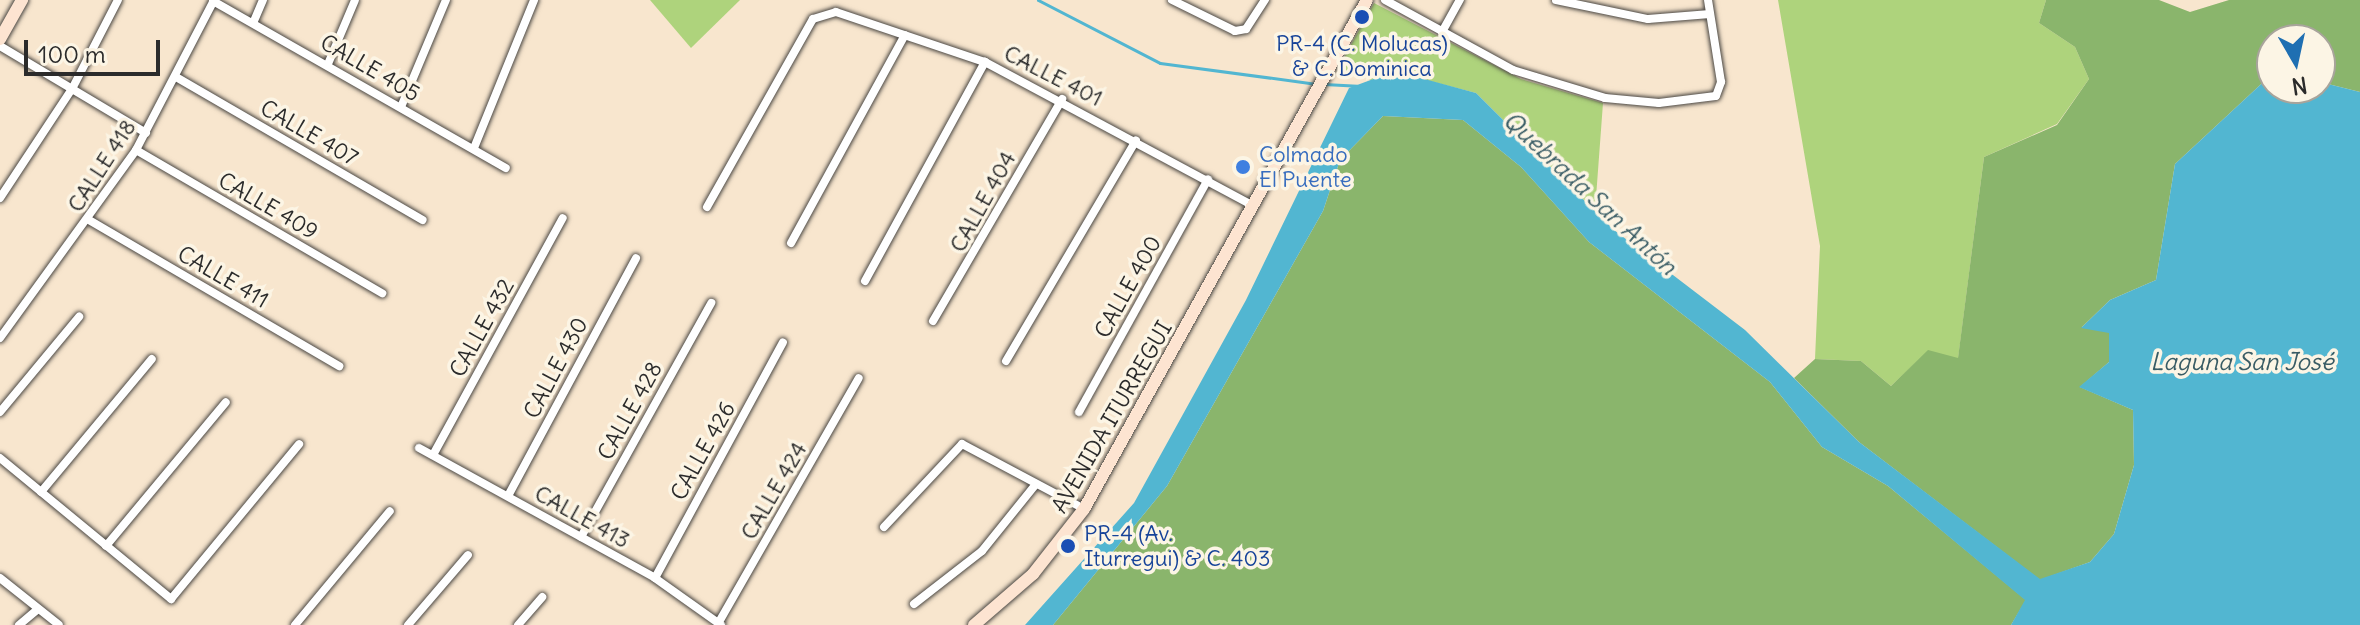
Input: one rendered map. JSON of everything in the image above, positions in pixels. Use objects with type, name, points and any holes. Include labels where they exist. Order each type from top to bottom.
[{"type":"street","points":[[0,22],[12,0]]},
{"type":"street","points":[[0,39],[22,0]]},
{"type":"street","points":[[0,198],[72,89],[118,0]]},
{"type":"street","points":[[254,21],[263,0]]},
{"type":"street","points":[[328,64],[355,0]]},
{"type":"street","points":[[401,107],[446,0]]},
{"type":"street","points":[[474,148],[534,0]]},
{"type":"street","points":[[1172,0],[1235,31],[1246,29],[1265,0]]},
{"type":"street","name":"AVENIDA ITURREGUI","points":[[974,625],[1033,574],[1084,509],[1304,119],[1367,0]]},
{"type":"street","points":[[1385,0],[1513,70],[1605,98],[1716,96],[1721,82],[1708,0]]},
{"type":"street","points":[[1442,32],[1460,0]]},
{"type":"street","points":[[1556,0],[1648,19],[1710,14]]},
{"type":"street","name":"CALLE 405","points":[[213,1],[254,21],[506,168]]},
{"type":"street","name":"CALLE 418","points":[[0,338],[89,220],[136,150],[213,1]]},
{"type":"street","name":"CALLE 401","points":[[707,207],[813,19],[836,12],[985,62],[1062,99],[1253,206]]},
{"type":"street","points":[[791,243],[905,35]]},
{"type":"street","points":[[0,46],[146,133]]},
{"type":"street","points":[[865,281],[985,62]]},
{"type":"street","name":"CALLE 407","points":[[176,77],[423,220]]},
{"type":"street","name":"CALLE 404","points":[[933,321],[1062,99]]},
{"type":"street","points":[[1006,361],[1136,140]]},
{"type":"street","name":"CALLE 409","points":[[136,150],[382,293]]},
{"type":"street","name":"CALLE 400","points":[[1079,412],[1208,179]]},
{"type":"street","name":"CALLE 432","points":[[433,455],[563,218]]},
{"type":"street","name":"CALLE 411","points":[[89,220],[339,366]]},
{"type":"street","name":"CALLE 430","points":[[508,496],[636,258]]},
{"type":"street","name":"CALLE 428","points":[[581,537],[711,303]]},
{"type":"street","points":[[0,412],[79,317]]},
{"type":"street","name":"CALLE 426","points":[[655,578],[783,342]]},
{"type":"street","points":[[41,492],[152,359]]},
{"type":"street","name":"CALLE 424","points":[[720,624],[859,378]]},
{"type":"street","points":[[106,546],[226,402]]},
{"type":"street","points":[[0,458],[171,599],[299,444]]},
{"type":"street","points":[[884,527],[962,444],[1084,509]]},
{"type":"street","name":"CALLE 413","points":[[419,448],[655,578],[720,624]]},
{"type":"street","points":[[914,604],[982,551],[1036,484]]},
{"type":"street","points":[[295,625],[390,511]]},
{"type":"street","points":[[408,625],[468,555]]},
{"type":"street","points":[[0,578],[59,625]]},
{"type":"street","points":[[518,625],[542,597]]},
{"type":"street","points":[[19,625],[38,609]]},
{"type":"green space","points":[[650,0],[740,0],[691,48]]},
{"type":"green space","points":[[1778,0],[2046,0],[2039,23],[2075,47],[2089,79],[2057,124],[1984,157],[1958,359],[1928,351],[1891,386],[1861,361],[1815,359],[1820,246]]},
{"type":"green space","points":[[2046,0],[2159,0],[2190,12],[2229,0],[2360,0],[2360,92],[2336,86],[2336,24],[2256,24],[2256,89],[2175,164],[2156,280],[2110,300],[2082,327],[2109,332],[2109,362],[2080,387],[2133,410],[2134,465],[2114,534],[2090,562],[2040,580],[1859,442],[1794,378],[1815,359],[1861,361],[1891,386],[1928,350],[1958,358],[1984,157],[2057,125],[2089,79],[2075,47],[2039,23]]},
{"type":"green space","points":[[1374,3],[1521,79],[1603,103],[1595,211],[1476,93],[1395,72],[1371,80],[1338,68]]},
{"type":"green space","points":[[1383,116],[1463,120],[1521,167],[1589,242],[1770,382],[1822,447],[1888,486],[2026,600],[2011,625],[1053,625],[1167,486],[1323,211],[1340,160]]},
{"type":"water","name":"Laguna San José","points":[[1395,71],[1476,93],[1614,230],[1745,330],[1859,442],[2040,579],[2090,562],[2114,534],[2134,465],[2133,410],[2079,387],[2109,362],[2109,333],[2081,328],[2110,300],[2156,280],[2175,164],[2256,89],[2256,104],[2336,104],[2336,86],[2360,92],[2360,625],[2011,625],[2025,600],[1888,486],[1822,447],[1770,382],[1589,242],[1521,167],[1463,120],[1383,116],[1340,160],[1323,211],[1167,486],[1053,625],[1025,625],[1134,503],[1246,300],[1349,88]]},
{"type":"waterway","name":"Quebrada San Antón","points":[[1038,0],[1160,63],[1317,84]]},
{"type":"waterway","name":"Quebrada San Antón","points":[[1324,84],[1357,86]]},
{"type":"place","name":"PR-4 (C. Molucas) & C. Dominica","points":[[1362,17]]},
{"type":"place","name":"Colmado El Puente","points":[[1243,167]]},
{"type":"place","name":"PR-4 (Av. Iturregui) & C. 403","points":[[1068,546]]}]
